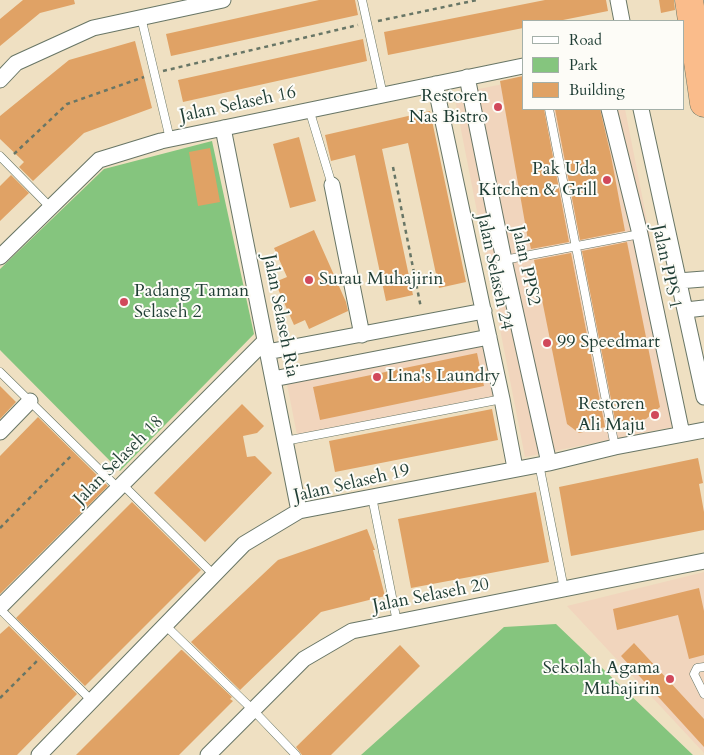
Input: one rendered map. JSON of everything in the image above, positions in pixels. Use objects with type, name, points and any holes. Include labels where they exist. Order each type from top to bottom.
[{"type":"highway","points":[[689,0],[704,103]]},
{"type":"street","points":[[0,80],[16,64],[93,28],[223,0]]},
{"type":"street","points":[[618,0],[622,20]]},
{"type":"street","name":"Jalan Selaseh 16","points":[[0,257],[100,160],[170,139],[522,66]]},
{"type":"street","name":"Jalan PPS2","points":[[466,78],[544,463]]},
{"type":"street","name":"Jalan Selaseh 24","points":[[435,84],[484,311],[515,468]]},
{"type":"street","name":"Jalan PPS 1","points":[[609,110],[640,234],[682,434]]},
{"type":"street","points":[[641,110],[704,397]]},
{"type":"street","name":"Jalan Selaseh Ria","points":[[223,128],[299,511]]},
{"type":"street","points":[[332,186],[362,335]]},
{"type":"street","points":[[678,281],[704,279]]},
{"type":"street","points":[[686,310],[704,308]]},
{"type":"street","points":[[266,346],[362,335],[484,311]]},
{"type":"street","points":[[273,379],[489,337]]},
{"type":"street","name":"Jalan Selaseh 18","points":[[0,608],[120,486],[266,346]]},
{"type":"street","points":[[0,432],[30,402]]},
{"type":"street","name":"Jalan Selaseh 19","points":[[39,755],[244,544],[299,511],[704,430]]},
{"type":"street","name":"Jalan Selaseh 20","points":[[208,755],[304,659],[352,631],[704,561]]},
{"type":"lane","points":[[362,0],[383,95]]},
{"type":"lane","points":[[141,17],[170,139]]},
{"type":"lane","points":[[309,109],[332,186]]},
{"type":"lane","points":[[549,110],[615,447]]},
{"type":"lane","points":[[3,159],[50,207]]},
{"type":"lane","points":[[504,260],[640,234]]},
{"type":"lane","points":[[0,372],[78,449],[214,575]]},
{"type":"lane","points":[[285,441],[502,399]]},
{"type":"lane","points":[[544,463],[564,589]]},
{"type":"lane","points":[[372,497],[397,622]]},
{"type":"lane","points":[[0,608],[92,700]]},
{"type":"lane","points":[[165,625],[253,710],[296,755]]},
{"type":"lane","points":[[704,667],[697,668],[694,674],[704,694]]},
{"type":"path","points":[[3,159],[67,104],[154,73],[367,23],[477,0]]},
{"type":"path","points":[[393,167],[424,323]]},
{"type":"path","points":[[0,528],[78,449]]},
{"type":"path","points":[[0,698],[45,653]]},
{"type":"shaded area","points":[[522,80],[522,110],[625,110],[687,424],[525,457],[454,94]]},
{"type":"shaded area","points":[[484,343],[497,396],[297,435],[287,384]]},
{"type":"shaded area","name":"Sekolah Agama Muhajirin","points":[[704,572],[704,753],[567,606]]},
{"type":"green space","name":"Padang Taman Selaseh 2","points":[[212,141],[254,334],[120,471],[0,350],[0,269],[104,169]]},
{"type":"green space","points":[[556,624],[693,755],[361,755],[504,627]]},
{"type":"building","points":[[23,0],[74,0],[75,4],[40,13],[0,46],[0,19]]},
{"type":"building","points":[[319,0],[355,0],[358,15],[171,56],[166,34]]},
{"type":"building","points":[[545,0],[606,0],[608,11],[563,20],[522,20],[522,28],[388,55],[384,32]]},
{"type":"building","points":[[659,0],[674,0],[675,10],[661,13]]},
{"type":"building","points":[[363,39],[367,61],[183,102],[178,80]]},
{"type":"building","points":[[135,41],[152,108],[84,133],[33,181],[19,167],[24,162],[0,139],[0,116],[69,60]]},
{"type":"building","points":[[522,76],[522,110],[544,110],[569,242],[531,249],[500,81]]},
{"type":"building","points":[[555,110],[600,110],[611,156],[625,231],[580,240]]},
{"type":"building","points":[[430,111],[466,282],[439,288],[408,143],[382,149],[413,295],[386,301],[355,155],[331,161],[325,135]]},
{"type":"building","points":[[299,137],[316,201],[290,208],[273,144]]},
{"type":"building","points":[[210,148],[220,202],[198,206],[189,152]]},
{"type":"building","points":[[11,175],[29,193],[0,221],[0,186]]},
{"type":"building","name":"Surau Muhajirin","points":[[314,230],[346,302],[348,311],[309,329],[305,320],[294,325],[275,282],[287,277],[274,248]]},
{"type":"building","points":[[627,242],[660,407],[646,419],[616,425],[582,251]]},
{"type":"building","points":[[571,253],[605,427],[579,433],[567,424],[534,260]]},
{"type":"building","points":[[477,353],[484,386],[320,420],[313,387]]},
{"type":"building","points":[[0,386],[16,402],[0,419]]},
{"type":"building","points":[[242,404],[264,426],[257,433],[243,436],[247,457],[255,456],[272,473],[205,542],[154,493]]},
{"type":"building","points":[[492,409],[498,440],[335,472],[329,441]]},
{"type":"building","points":[[38,417],[108,486],[0,594],[0,456]]},
{"type":"building","points":[[698,458],[703,483],[699,484],[704,512],[704,530],[571,556],[559,487]]},
{"type":"building","points":[[536,492],[549,562],[411,588],[398,519]]},
{"type":"building","points":[[132,502],[201,570],[85,686],[16,618]]},
{"type":"building","points":[[367,529],[375,550],[373,550],[385,596],[321,612],[240,690],[191,642],[278,560]]},
{"type":"building","points":[[699,588],[704,611],[704,655],[689,659],[678,615],[617,630],[613,609]]},
{"type":"building","points":[[9,626],[77,694],[17,755],[0,755],[0,634]]},
{"type":"building","points":[[634,643],[704,719],[704,747],[621,656]]},
{"type":"building","points":[[400,645],[420,666],[331,755],[302,755],[296,747]]},
{"type":"building","points":[[181,650],[232,697],[230,699],[233,701],[179,755],[76,755]]},
{"type":"place","name":"Restoren Nas Bistro","points":[[498,107]]},
{"type":"place","name":"Pak Uda Kitchen & Grill","points":[[607,180]]},
{"type":"place","name":"Surau Muhajirin","points":[[309,280]]},
{"type":"place","name":"Padang Taman Selaseh 2","points":[[124,302]]},
{"type":"place","name":"99 Speedmart","points":[[547,343]]},
{"type":"place","name":"Lina's Laundry","points":[[377,377]]},
{"type":"place","name":"Restoren Ali Maju","points":[[655,415]]},
{"type":"place","name":"Sekolah Agama Muhajirin","points":[[670,679]]}]
